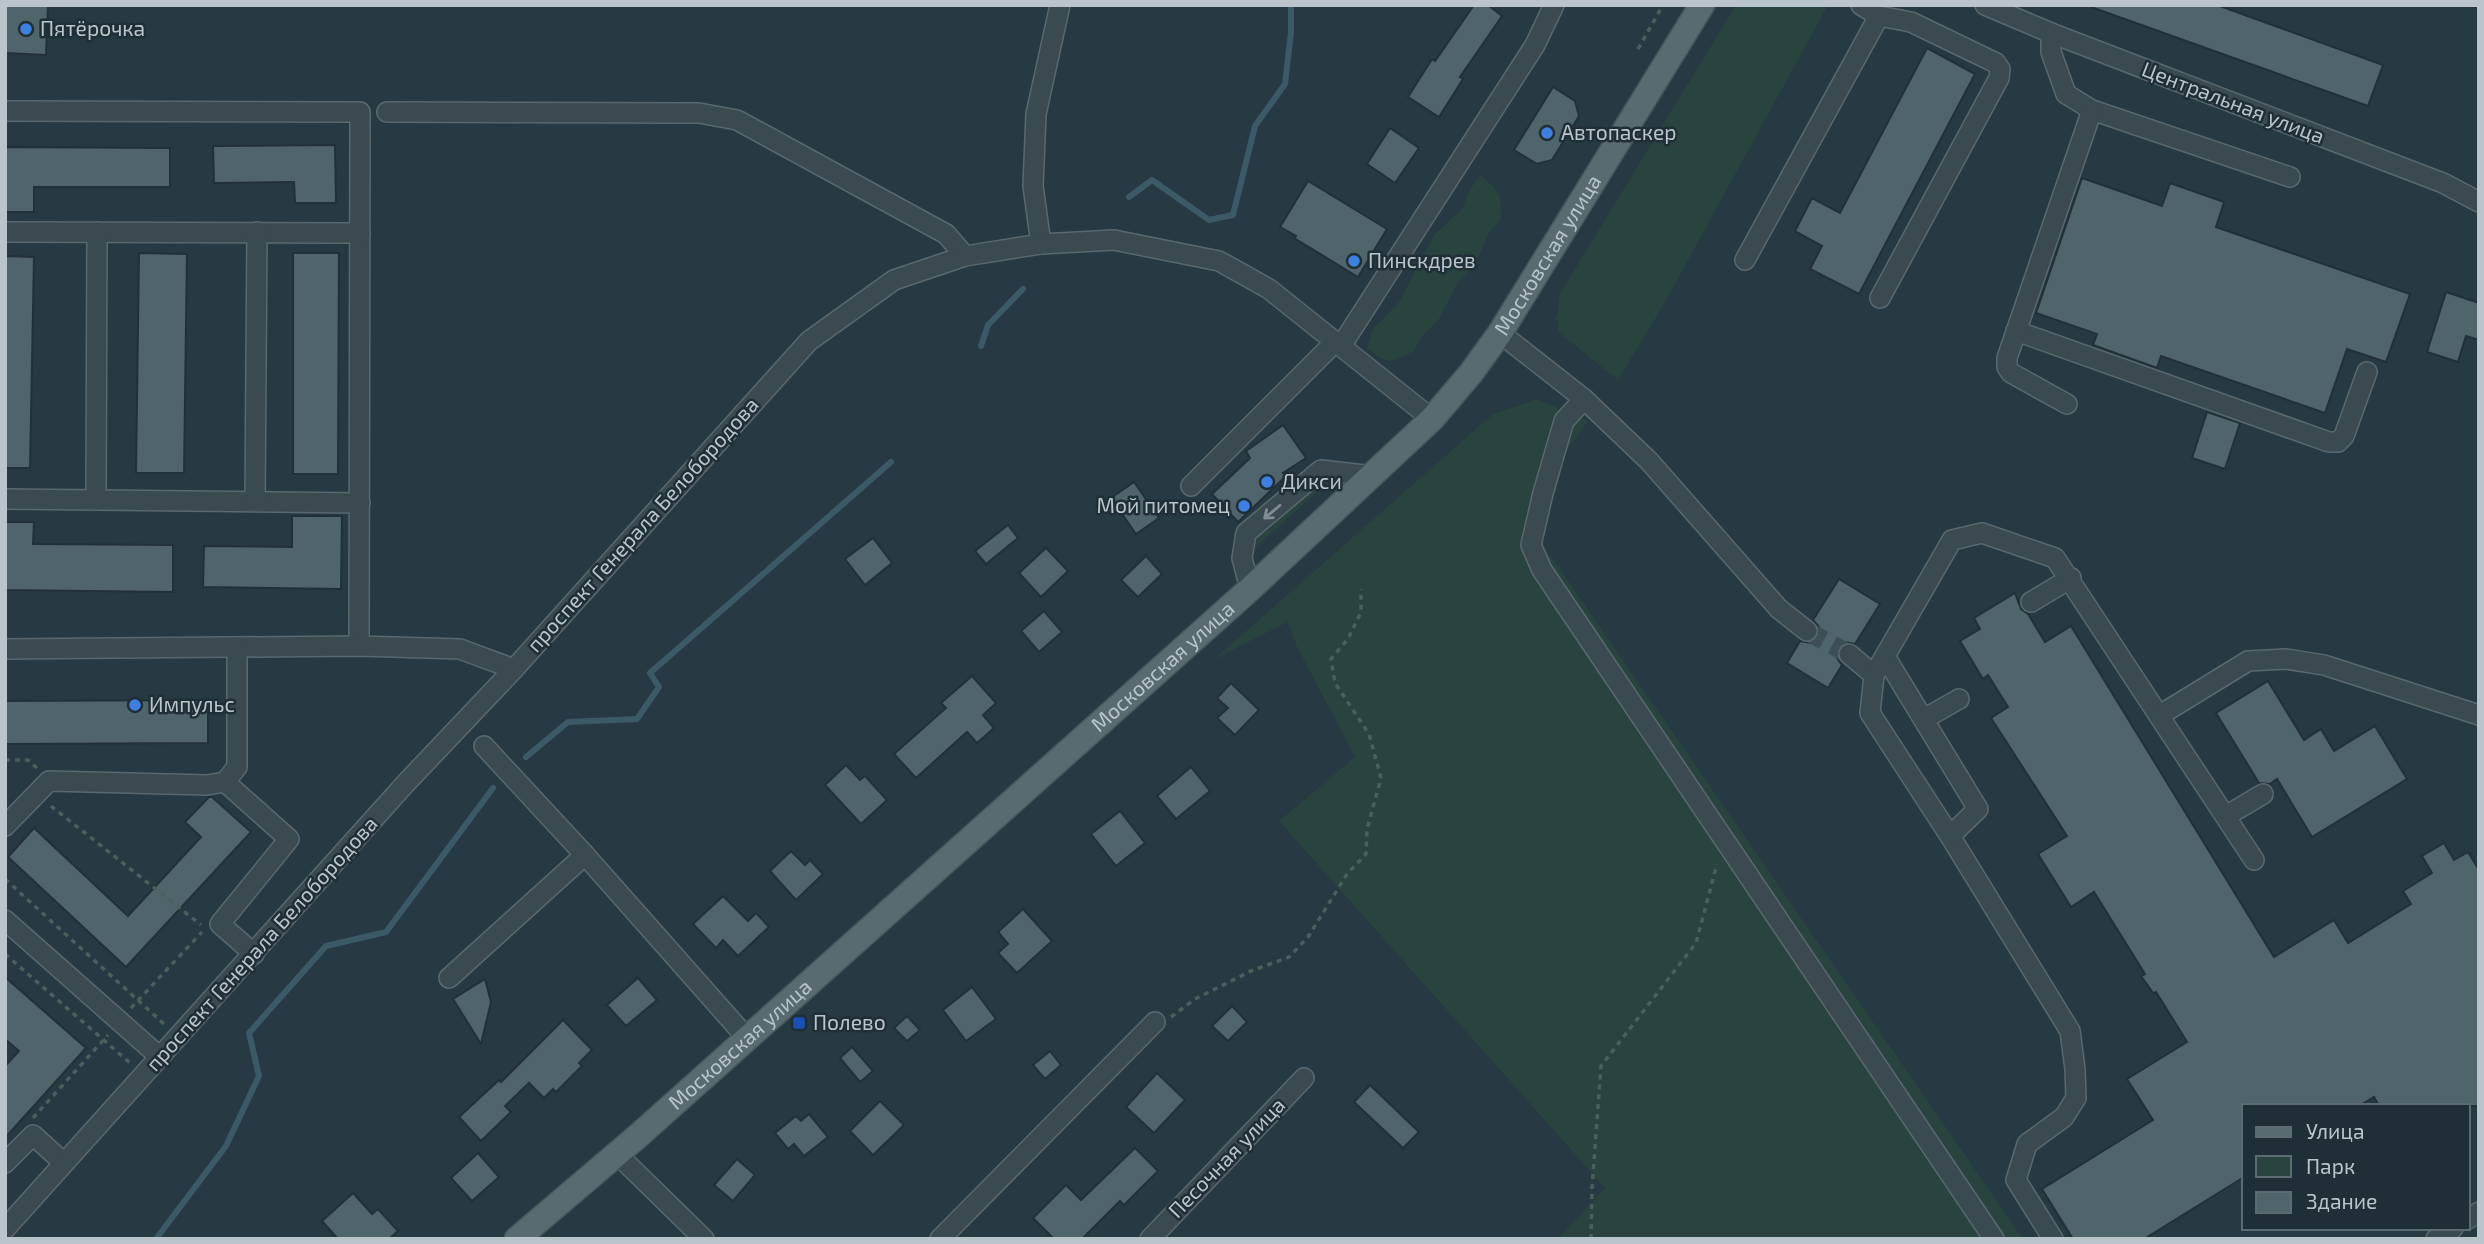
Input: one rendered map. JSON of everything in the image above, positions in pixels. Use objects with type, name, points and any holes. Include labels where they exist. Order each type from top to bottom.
[{"type":"main road","name":"Московская улица","points":[[517,1239],[617,1154],[1250,590],[1432,419],[1500,333],[1702,5]]},
{"type":"street","points":[[1041,244],[1033,186],[1036,114],[1060,5]]},
{"type":"street","points":[[1191,486],[1338,344],[1535,45],[1554,5]]},
{"type":"street","points":[[1861,5],[1879,16],[1911,22],[1996,63],[2000,69],[1998,78],[1880,298]]},
{"type":"street","name":"Центральная улица","points":[[1985,5],[2051,33],[2443,183],[2479,202]]},
{"type":"street","points":[[1745,260],[1879,16]]},
{"type":"street","points":[[2051,33],[2051,52],[2066,94],[2092,110],[2290,177]]},
{"type":"street","points":[[2067,404],[2011,373],[2007,367],[2007,359],[2092,110]]},
{"type":"street","points":[[5,111],[360,112],[359,646]]},
{"type":"street","points":[[387,112],[699,113],[737,120],[946,234],[965,256]]},
{"type":"street","points":[[5,232],[360,233]]},
{"type":"street","points":[[96,499],[97,232]]},
{"type":"street","points":[[255,501],[257,232]]},
{"type":"street","name":"проспект Генерала Белобородова","points":[[5,1229],[809,341],[894,280],[965,256],[1041,244],[1114,240],[1219,261],[1269,289],[1432,419]]},
{"type":"street","points":[[2016,331],[2329,442],[2338,442],[2344,436],[2367,372]]},
{"type":"street","points":[[1500,333],[1584,399],[1649,461],[1779,609],[1807,631]]},
{"type":"street","points":[[1584,399],[1564,421],[1543,493],[1531,545],[1542,570],[1994,1239]]},
{"type":"street","points":[[1250,590],[1242,558],[1247,533],[1321,470],[1373,476]]},
{"type":"street","points":[[5,499],[360,503]]},
{"type":"street","points":[[2053,1239],[2016,1180],[2027,1144],[2064,1117],[2076,1098],[2070,1031],[1950,836],[1870,713],[1874,675],[1952,540],[1982,533],[2055,558],[2071,578],[2254,860]]},
{"type":"street","points":[[2031,602],[2071,578]]},
{"type":"street","points":[[5,826],[42,788],[206,785],[225,782],[237,767],[237,646]]},
{"type":"street","points":[[5,649],[359,646],[460,649],[514,669]]},
{"type":"street","points":[[1849,654],[1874,675]]},
{"type":"street","points":[[1886,658],[1978,809],[1950,836]]},
{"type":"street","points":[[2160,715],[2248,661],[2286,659],[2324,665],[2479,715]]},
{"type":"street","points":[[1924,719],[1959,699]]},
{"type":"street","points":[[484,746],[585,855],[746,1037]]},
{"type":"street","points":[[225,782],[289,839],[220,924],[254,954]]},
{"type":"street","points":[[2226,816],[2263,794]]},
{"type":"street","points":[[449,978],[585,855]]},
{"type":"street","points":[[5,920],[160,1057]]},
{"type":"street","points":[[940,1239],[1156,1021]]},
{"type":"street","name":"Песочная улица","points":[[1150,1239],[1304,1078]]},
{"type":"street","points":[[5,1163],[33,1135],[64,1163]]},
{"type":"street","points":[[617,1154],[704,1239]]},
{"type":"path","points":[[1638,49],[1663,5]]},
{"type":"path","points":[[1156,1021],[1175,1016],[1195,999],[1251,971],[1289,957],[1308,937],[1347,874],[1366,854],[1367,829],[1381,778],[1369,734],[1335,683],[1331,659],[1348,639],[1361,611],[1361,589]]},
{"type":"path","points":[[5,760],[28,760],[42,788],[206,929]]},
{"type":"path","points":[[1591,1239],[1601,1066],[1696,943],[1724,836]]},
{"type":"path","points":[[5,879],[171,1030]]},
{"type":"path","points":[[5,954],[136,1069]]},
{"type":"green space","points":[[1736,5],[1828,5],[1664,304],[1618,380],[1558,332],[1558,321],[1555,318],[1559,295]]},
{"type":"green space","points":[[1480,175],[1498,194],[1501,219],[1488,234],[1471,269],[1457,284],[1439,319],[1423,335],[1413,352],[1391,361],[1380,358],[1367,349],[1373,329],[1400,301],[1434,235],[1462,209],[1469,191]]},
{"type":"green space","points":[[1537,399],[1588,421],[1567,450],[1542,543],[2023,1239],[1558,1239],[1605,1188],[1279,821],[1355,757],[1297,647],[1288,622],[1213,660],[1493,414]]},
{"type":"green space","points":[[1326,484],[1253,550],[1253,535],[1313,486]]},
{"type":"building","name":"Пятёрочка","points":[[5,5],[48,5],[46,55],[5,53]]},
{"type":"building","points":[[1474,5],[1488,5],[1502,16],[1460,77],[1463,79],[1439,117],[1408,97],[1432,59],[1435,61]]},
{"type":"building","points":[[2091,5],[2217,5],[2383,65],[2368,106]]},
{"type":"building","points":[[1927,48],[1975,74],[1859,294],[1810,269],[1822,246],[1795,231],[1812,198],[1840,213]]},
{"type":"building","name":"Автопаскер","points":[[1553,87],[1575,101],[1579,116],[1552,160],[1537,164],[1514,150]]},
{"type":"building","points":[[1390,128],[1419,148],[1395,183],[1367,164]]},
{"type":"building","points":[[335,145],[336,203],[295,203],[294,182],[214,183],[213,146]]},
{"type":"building","points":[[5,147],[170,148],[170,187],[34,187],[34,212],[5,212]]},
{"type":"building","points":[[2082,178],[2162,206],[2170,183],[2224,202],[2216,227],[2410,294],[2386,362],[2347,349],[2325,413],[2161,356],[2157,368],[2093,345],[2097,334],[2036,313]]},
{"type":"building","points":[[1308,181],[1387,229],[1358,277],[1280,227]]},
{"type":"building","points":[[139,253],[187,254],[184,473],[136,473]]},
{"type":"building","points":[[293,253],[339,253],[338,474],[293,474]]},
{"type":"building","points":[[5,256],[34,257],[30,468],[5,468]]},
{"type":"building","points":[[2446,292],[2479,303],[2479,340],[2466,336],[2458,362],[2427,352]]},
{"type":"building","points":[[2207,412],[2240,423],[2225,469],[2192,458]]},
{"type":"building","points":[[1283,425],[1306,458],[1283,473],[1286,476],[1238,522],[1212,494],[1250,458],[1246,451]]},
{"type":"building","points":[[1134,482],[1159,518],[1136,534],[1111,498]]},
{"type":"building","points":[[292,516],[342,516],[341,589],[203,587],[204,546],[292,547]]},
{"type":"building","points":[[5,522],[34,522],[33,544],[173,545],[173,592],[5,590]]},
{"type":"building","points":[[1008,525],[1018,538],[986,564],[975,551]]},
{"type":"building","points":[[873,538],[892,563],[865,585],[845,559]]},
{"type":"building","points":[[1046,548],[1068,571],[1041,597],[1019,573]]},
{"type":"building","points":[[1146,556],[1162,574],[1138,597],[1121,580]]},
{"type":"building","points":[[1839,579],[1880,604],[1855,644],[1845,642],[1839,647],[1837,658],[1842,665],[1828,688],[1787,663],[1800,641],[1811,643],[1817,638],[1819,627],[1813,620]]},
{"type":"building","points":[[2015,593],[2021,609],[2028,614],[2045,642],[2071,626],[2274,957],[2334,920],[2348,943],[2411,904],[2403,891],[2432,873],[2422,856],[2444,843],[2454,860],[2468,852],[2479,870],[2479,1106],[2378,1104],[2374,1097],[2362,1104],[2242,1104],[2242,1178],[2144,1239],[2073,1239],[2042,1189],[2153,1120],[2127,1079],[2187,1042],[2156,992],[2153,993],[2141,976],[2145,974],[2094,892],[2071,907],[2038,854],[2067,836],[1991,718],[2008,707],[1988,675],[1983,679],[1960,641],[1980,629],[1974,618]]},
{"type":"building","points":[[1044,611],[1062,632],[1039,652],[1021,631]]},
{"type":"building","points":[[972,676],[996,703],[983,715],[994,728],[977,743],[967,732],[916,778],[894,754],[946,708],[941,703]]},
{"type":"building","points":[[2268,681],[2304,740],[2321,729],[2334,751],[2375,726],[2407,779],[2312,837],[2277,779],[2270,784],[2259,783],[2216,713]]},
{"type":"building","points":[[1231,683],[1259,710],[1235,735],[1217,718],[1228,708],[1217,698]]},
{"type":"building","points":[[208,700],[208,743],[5,744],[5,701]]},
{"type":"building","points":[[846,765],[860,780],[865,776],[887,800],[861,824],[825,785]]},
{"type":"building","points":[[1191,767],[1210,791],[1176,819],[1157,796]]},
{"type":"building","points":[[209,797],[251,832],[126,967],[8,857],[34,828],[128,916],[201,837],[185,822]]},
{"type":"building","points":[[1120,811],[1145,843],[1116,866],[1091,834]]},
{"type":"building","points":[[791,851],[805,865],[810,860],[823,874],[796,900],[770,871]]},
{"type":"building","points":[[723,896],[748,921],[756,913],[769,927],[738,956],[723,940],[716,948],[693,924]]},
{"type":"building","points":[[1023,909],[1052,941],[1017,973],[998,953],[1008,944],[998,932]]},
{"type":"building","points":[[5,977],[86,1048],[5,1138],[5,1066],[19,1051],[5,1039]]},
{"type":"building","points":[[638,978],[657,1000],[626,1026],[607,1005]]},
{"type":"building","points":[[485,979],[491,1002],[481,1044],[453,999]]},
{"type":"building","points":[[972,987],[996,1019],[966,1041],[943,1010]]},
{"type":"building","points":[[1232,1006],[1247,1022],[1228,1041],[1212,1026]]},
{"type":"building","points":[[907,1016],[920,1030],[907,1041],[894,1028]]},
{"type":"building","points":[[563,1020],[592,1050],[579,1063],[582,1066],[556,1092],[553,1089],[544,1098],[529,1083],[505,1106],[511,1112],[481,1141],[459,1117],[499,1080],[501,1082]]},
{"type":"building","points":[[852,1047],[873,1071],[860,1082],[840,1058]]},
{"type":"building","points":[[1050,1051],[1061,1065],[1045,1079],[1033,1065]]},
{"type":"building","points":[[1157,1073],[1185,1100],[1154,1133],[1126,1107]]},
{"type":"building","points":[[1370,1085],[1419,1132],[1403,1148],[1354,1102]]},
{"type":"building","points":[[880,1101],[904,1125],[873,1155],[850,1131]]},
{"type":"building","points":[[809,1114],[828,1137],[804,1156],[794,1144],[788,1149],[775,1133],[796,1116],[801,1121]]},
{"type":"building","points":[[1135,1148],[1158,1171],[1124,1205],[1120,1201],[1082,1239],[1054,1239],[1033,1218],[1066,1185],[1081,1200]]},
{"type":"building","points":[[478,1153],[499,1177],[472,1201],[451,1178]]},
{"type":"building","points":[[737,1159],[755,1175],[733,1201],[714,1185]]},
{"type":"building","points":[[353,1193],[372,1214],[378,1209],[398,1231],[389,1239],[338,1239],[322,1221]]},
{"type":"waterway","points":[[1129,197],[1152,180],[1209,220],[1233,215],[1255,126],[1285,84],[1291,5]]},
{"type":"waterway","points":[[981,346],[988,325],[1023,289]]},
{"type":"waterway","points":[[526,757],[568,722],[637,719],[659,687],[650,673],[891,462]]},
{"type":"waterway","points":[[156,1239],[226,1146],[259,1076],[249,1033],[326,946],[386,932],[493,788]]},
{"type":"tunnel","points":[[1807,631],[1849,654]]},
{"type":"place","name":"Пятёрочка","points":[[26,29]]},
{"type":"place","name":"Автопаскер","points":[[1547,133]]},
{"type":"place","name":"Пинскдрев","points":[[1354,261]]},
{"type":"place","name":"Дикси","points":[[1267,482]]},
{"type":"place","name":"Мой питомец","points":[[1244,506]]},
{"type":"place","name":"Импульс","points":[[135,705]]},
{"type":"place","name":"Полево","points":[[799,1023]]}]
